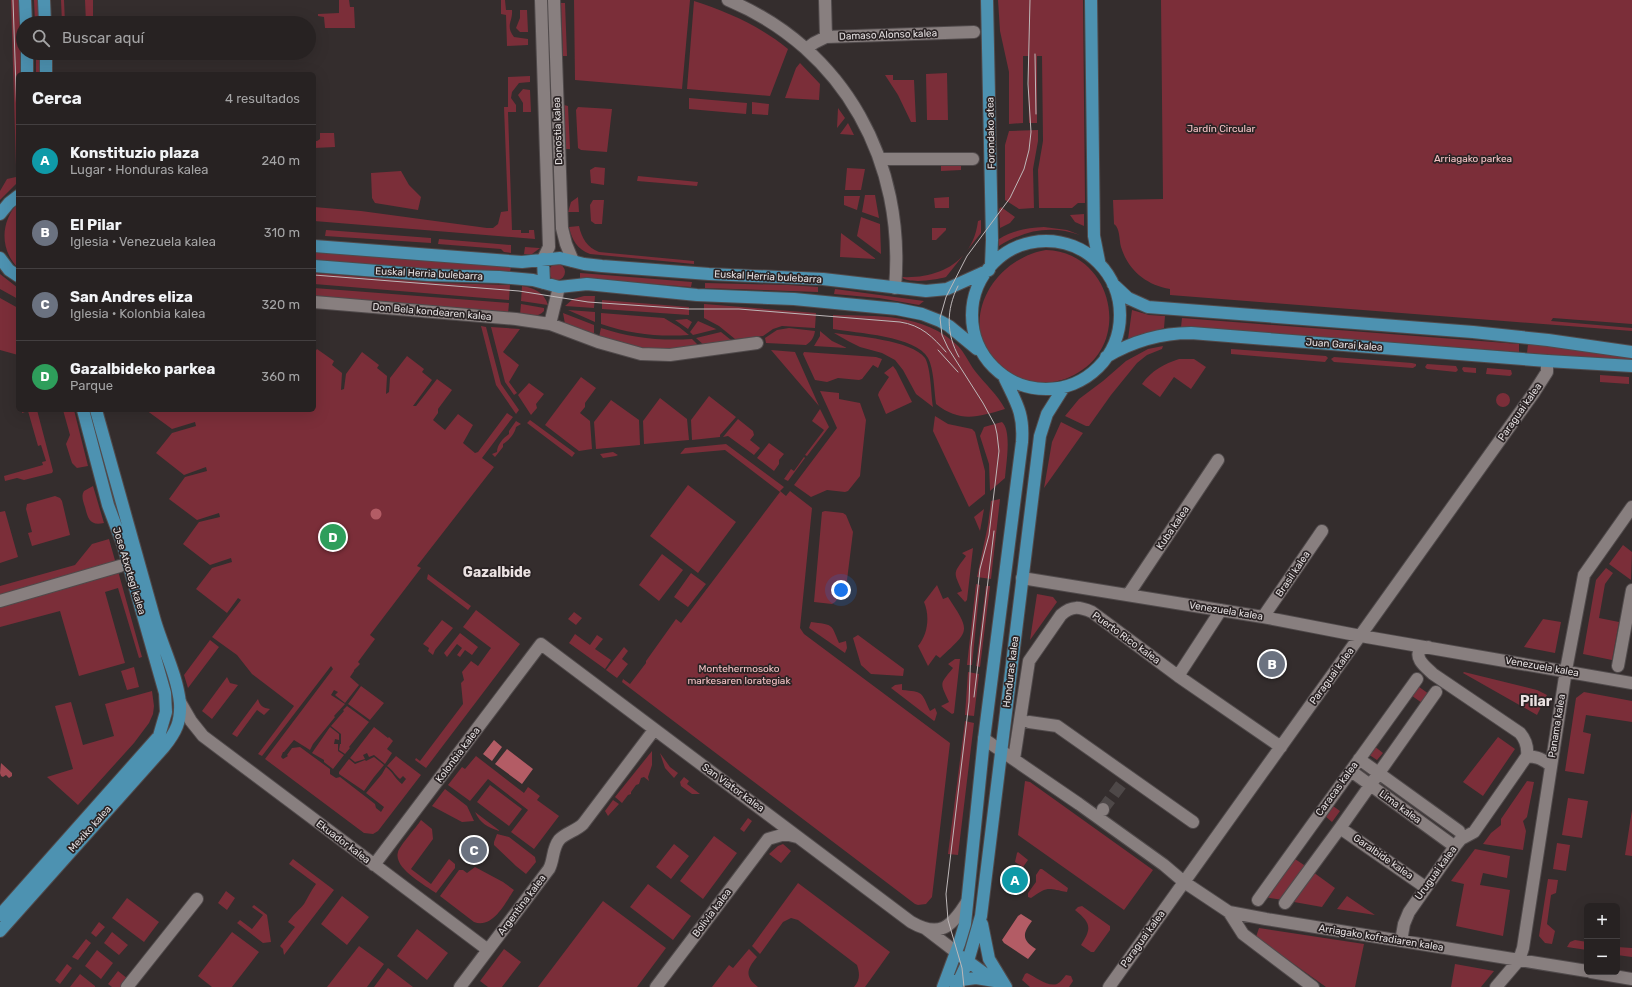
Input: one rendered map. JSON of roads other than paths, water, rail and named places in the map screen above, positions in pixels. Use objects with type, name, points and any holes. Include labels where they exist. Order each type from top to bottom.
[{"type":"main road","points":[[25,0],[26,16]]},
{"type":"main road","points":[[44,0],[45,16]]},
{"type":"main road","name":"Forondako atea","points":[[987,0],[992,245],[990,268]]},
{"type":"main road","points":[[1006,379],[1019,385],[1034,389],[1049,389],[1077,382],[1089,374],[1106,357],[1114,342],[1119,316],[1117,298],[1113,284],[1099,261],[1094,236],[1091,0]]},
{"type":"main road","points":[[27,60],[27,72]]},
{"type":"main road","points":[[46,60],[46,72]]},
{"type":"main road","points":[[1,211],[16,197]]},
{"type":"main road","name":"Euskal Herria bulebarra","points":[[316,246],[522,262],[534,262],[555,257],[584,264],[610,267],[709,274],[823,279],[916,291],[939,291],[950,288],[990,268],[1012,251],[1030,242],[1049,239],[1070,243],[1086,251],[1099,261]]},
{"type":"main road","points":[[543,259],[544,283]]},
{"type":"main road","points":[[1,261],[16,274]]},
{"type":"main road","name":"Euskal Herria bulebarra","points":[[316,266],[428,275],[499,277],[533,280],[559,287],[587,284],[697,295],[794,299],[897,309],[922,314],[949,326],[976,349],[984,361],[994,371],[1006,379]]},
{"type":"main road","points":[[976,349],[972,323],[973,309],[981,285],[990,268]]},
{"type":"main road","points":[[1113,284],[1128,298],[1148,307],[1473,332],[1548,340],[1632,352]]},
{"type":"main road","name":"Juan Garai kalea","points":[[1106,357],[1123,348],[1147,339],[1166,334],[1191,333],[1587,364],[1632,366]]},
{"type":"main road","points":[[1548,340],[1632,344]]},
{"type":"main road","name":"Juan Garai kalea","points":[[1587,364],[1632,370]]},
{"type":"main road","name":"Honduras kalea","points":[[944,985],[965,924],[966,902],[984,739],[1024,426],[1019,407],[1006,379]]},
{"type":"main road","name":"Honduras kalea","points":[[958,983],[968,961],[981,916],[1040,436],[1047,414],[1064,386]]},
{"type":"main road","name":"Jose Atxotegi kalea","points":[[84,412],[108,505],[123,545],[165,693],[166,712],[161,732]]},
{"type":"main road","name":"Jose Atxotegi kalea","points":[[97,412],[156,622],[175,682],[180,702],[178,726]]},
{"type":"main road","name":"Mexiko kalea","points":[[0,931],[164,747],[178,726]]},
{"type":"main road","name":"Mexiko kalea","points":[[0,915],[161,732]]},
{"type":"main road","points":[[981,916],[989,959],[1002,985]]},
{"type":"main road","points":[[956,952],[1002,985]]},
{"type":"main road","points":[[944,985],[976,978],[1002,985]]},
{"type":"street","name":"Donostia kalea","points":[[541,0],[549,246],[543,259]]},
{"type":"street","name":"Donostia kalea","points":[[554,0],[562,228],[566,244],[573,261]]},
{"type":"street","points":[[728,0],[767,20],[793,37],[825,68],[848,95],[870,135],[886,176],[893,214],[897,266],[895,288]]},
{"type":"street","points":[[825,0],[826,37]]},
{"type":"street","name":"Damaso Alonso kalea","points":[[806,49],[814,42],[826,37],[974,32]]},
{"type":"street","points":[[880,159],[973,159]]},
{"type":"street","points":[[550,324],[559,287]]},
{"type":"street","name":"Don Bela kondearen kalea","points":[[316,302],[516,319],[550,324],[613,347],[641,354],[670,355],[757,343]]},
{"type":"street","name":"Paraguai kalea","points":[[1109,987],[1534,394],[1547,372],[1547,361]]},
{"type":"street","name":"Kuba kalea","points":[[1128,595],[1218,460]]},
{"type":"street","name":"Panama kalea","points":[[1519,960],[1524,943],[1566,670],[1584,575],[1632,507]]},
{"type":"street","name":"Brasil kalea","points":[[1263,617],[1322,531]]},
{"type":"street","points":[[0,601],[120,566]]},
{"type":"street","name":"Venezuela kalea","points":[[1022,578],[1263,617],[1428,648],[1566,670],[1632,683]]},
{"type":"street","points":[[1618,666],[1632,590]]},
{"type":"street","name":"Puerto Rico kalea","points":[[1014,759],[1029,661],[1061,615],[1074,607],[1082,607],[1092,612],[1178,676],[1281,747]]},
{"type":"street","points":[[1178,676],[1221,610]]},
{"type":"street","name":"San Viator kalea","points":[[541,644],[759,809],[771,815],[911,922],[926,929],[956,952]]},
{"type":"street","name":"Kolonbia kalea","points":[[374,865],[541,644]]},
{"type":"street","points":[[1428,648],[1420,649],[1418,654],[1418,657],[1424,666],[1433,674],[1520,733],[1526,741],[1528,751],[1527,756],[1538,757],[1551,766]]},
{"type":"street","name":"Caracas kalea","points":[[1258,900],[1417,678]]},
{"type":"street","points":[[1285,903],[1436,692]]},
{"type":"street","name":"Ekuador kalea","points":[[180,702],[190,721],[199,732]]},
{"type":"street","points":[[1029,722],[1057,726],[1127,777],[1193,822]]},
{"type":"street","points":[[161,732],[170,726],[178,726]]},
{"type":"street","name":"Ekuador kalea","points":[[178,726],[188,727],[199,732],[488,950]]},
{"type":"street","name":"Argentina kalea","points":[[464,986],[488,950],[549,869],[552,864],[554,850],[560,839],[583,824],[654,730]]},
{"type":"street","name":"Arriagako kofradiaren kalea","points":[[984,739],[1109,826],[1184,882],[1229,912],[1266,920],[1401,940],[1584,971]]},
{"type":"street","name":"Uruguai kalea","points":[[1401,940],[1404,924],[1409,912],[1425,887],[1461,839],[1474,832],[1527,756]]},
{"type":"street","name":"Lima kalea","points":[[1359,759],[1458,831]]},
{"type":"street","name":"Lima kalea","points":[[1351,771],[1450,843]]},
{"type":"street","points":[[759,809],[767,817],[769,823],[768,839],[785,834],[800,838]]},
{"type":"street","name":"Garalbide kalea","points":[[1340,828],[1425,887]]},
{"type":"street","name":"Bolivia kalea","points":[[656,987],[768,839]]},
{"type":"street","points":[[127,987],[197,899]]},
{"type":"street","points":[[926,929],[939,930],[949,925],[959,915],[966,902]]},
{"type":"street","points":[[1229,912],[1243,934],[1313,987]]},
{"type":"street","points":[[1496,987],[1519,960]]},
{"type":"street","points":[[1609,975],[1632,979]]},
{"type":"tunnel","points":[[1103,809],[1126,778]]},
{"type":"tram line","points":[[13,0],[16,88]]},
{"type":"tram line","points":[[964,987],[962,968],[948,920],[946,894],[969,702],[971,647],[980,569],[989,535],[999,451],[995,425],[983,403],[948,348],[942,335],[940,318],[946,297],[967,256],[1010,198],[1024,169],[1029,150],[1031,132],[1028,84],[1030,0]]},
{"type":"tram line","points":[[1035,54],[1036,114]]},
{"type":"tram line","points":[[316,275],[519,291],[588,302],[689,309],[739,309],[900,322],[914,326],[926,332],[946,352]]},
{"type":"tram line","points":[[958,286],[951,304],[949,322],[952,340],[959,357]]},
{"type":"tram line","points":[[938,350],[958,372]]},
{"type":"tram line","points":[[974,697],[994,531]]},
{"type":"place","name":"Gazalbideko parkea","points":[[333,537]]},
{"type":"place","name":"El Pilar","points":[[1272,664]]},
{"type":"place","name":"San Andres eliza","points":[[474,850]]},
{"type":"place","name":"Konstituzio plaza","points":[[1015,880]]},
{"type":"district","name":"Gazalbide","points":[[497,572]]},
{"type":"district","name":"Pilar","points":[[1536,701]]},
{"type":"park label","name":"Jardín Circular","points":[[1221,129]]},
{"type":"park label","name":"Arriagako parkea","points":[[1473,159]]},
{"type":"park label","name":"Montehermosoko markesaren lorategiak","points":[[739,674]]}]
